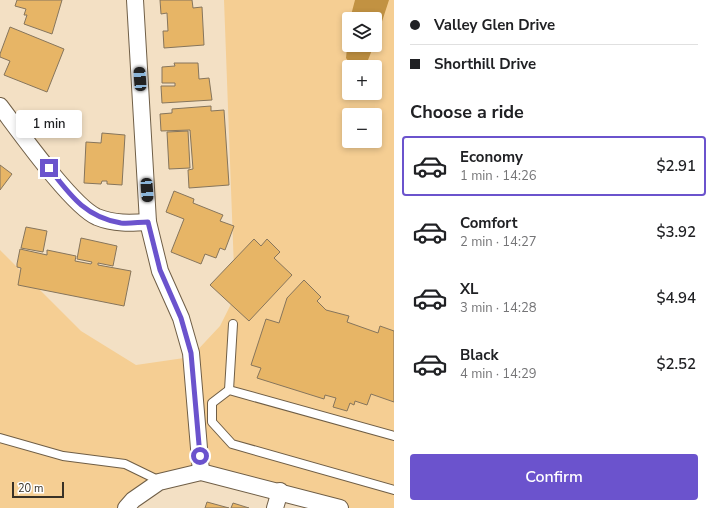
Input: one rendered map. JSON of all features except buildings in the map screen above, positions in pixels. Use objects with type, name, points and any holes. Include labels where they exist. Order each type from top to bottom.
[{"type":"street","points":[[135,0],[148,222],[160,270],[181,318],[191,353],[201,472]]},
{"type":"street","points":[[0,106],[71,196],[96,216],[122,223],[148,222]]},
{"type":"street","points":[[126,508],[133,500],[160,481],[201,472],[280,491],[340,508]]},
{"type":"street","points":[[275,508],[280,491]]},
{"type":"lane","points":[[232,324],[229,390],[212,404],[212,422],[232,444],[394,490]]},
{"type":"lane","points":[[229,390],[394,436]]},
{"type":"lane","points":[[0,438],[63,456],[125,464],[160,481]]},
{"type":"shaded area","points":[[224,0],[394,0],[394,508],[338,508],[181,474],[126,508],[0,508],[0,250],[81,331],[136,365],[191,357],[220,326],[235,296]]},
{"type":"shaded area","points":[[355,0],[389,0],[382,22],[382,12],[352,12]]},
{"type":"shaded area","points":[[347,52],[371,52],[368,60],[347,60],[346,58]]},
{"type":"route","points":[[49,168],[71,196],[96,216],[122,223],[148,222],[160,270],[181,318],[191,353],[200,456]]}]
